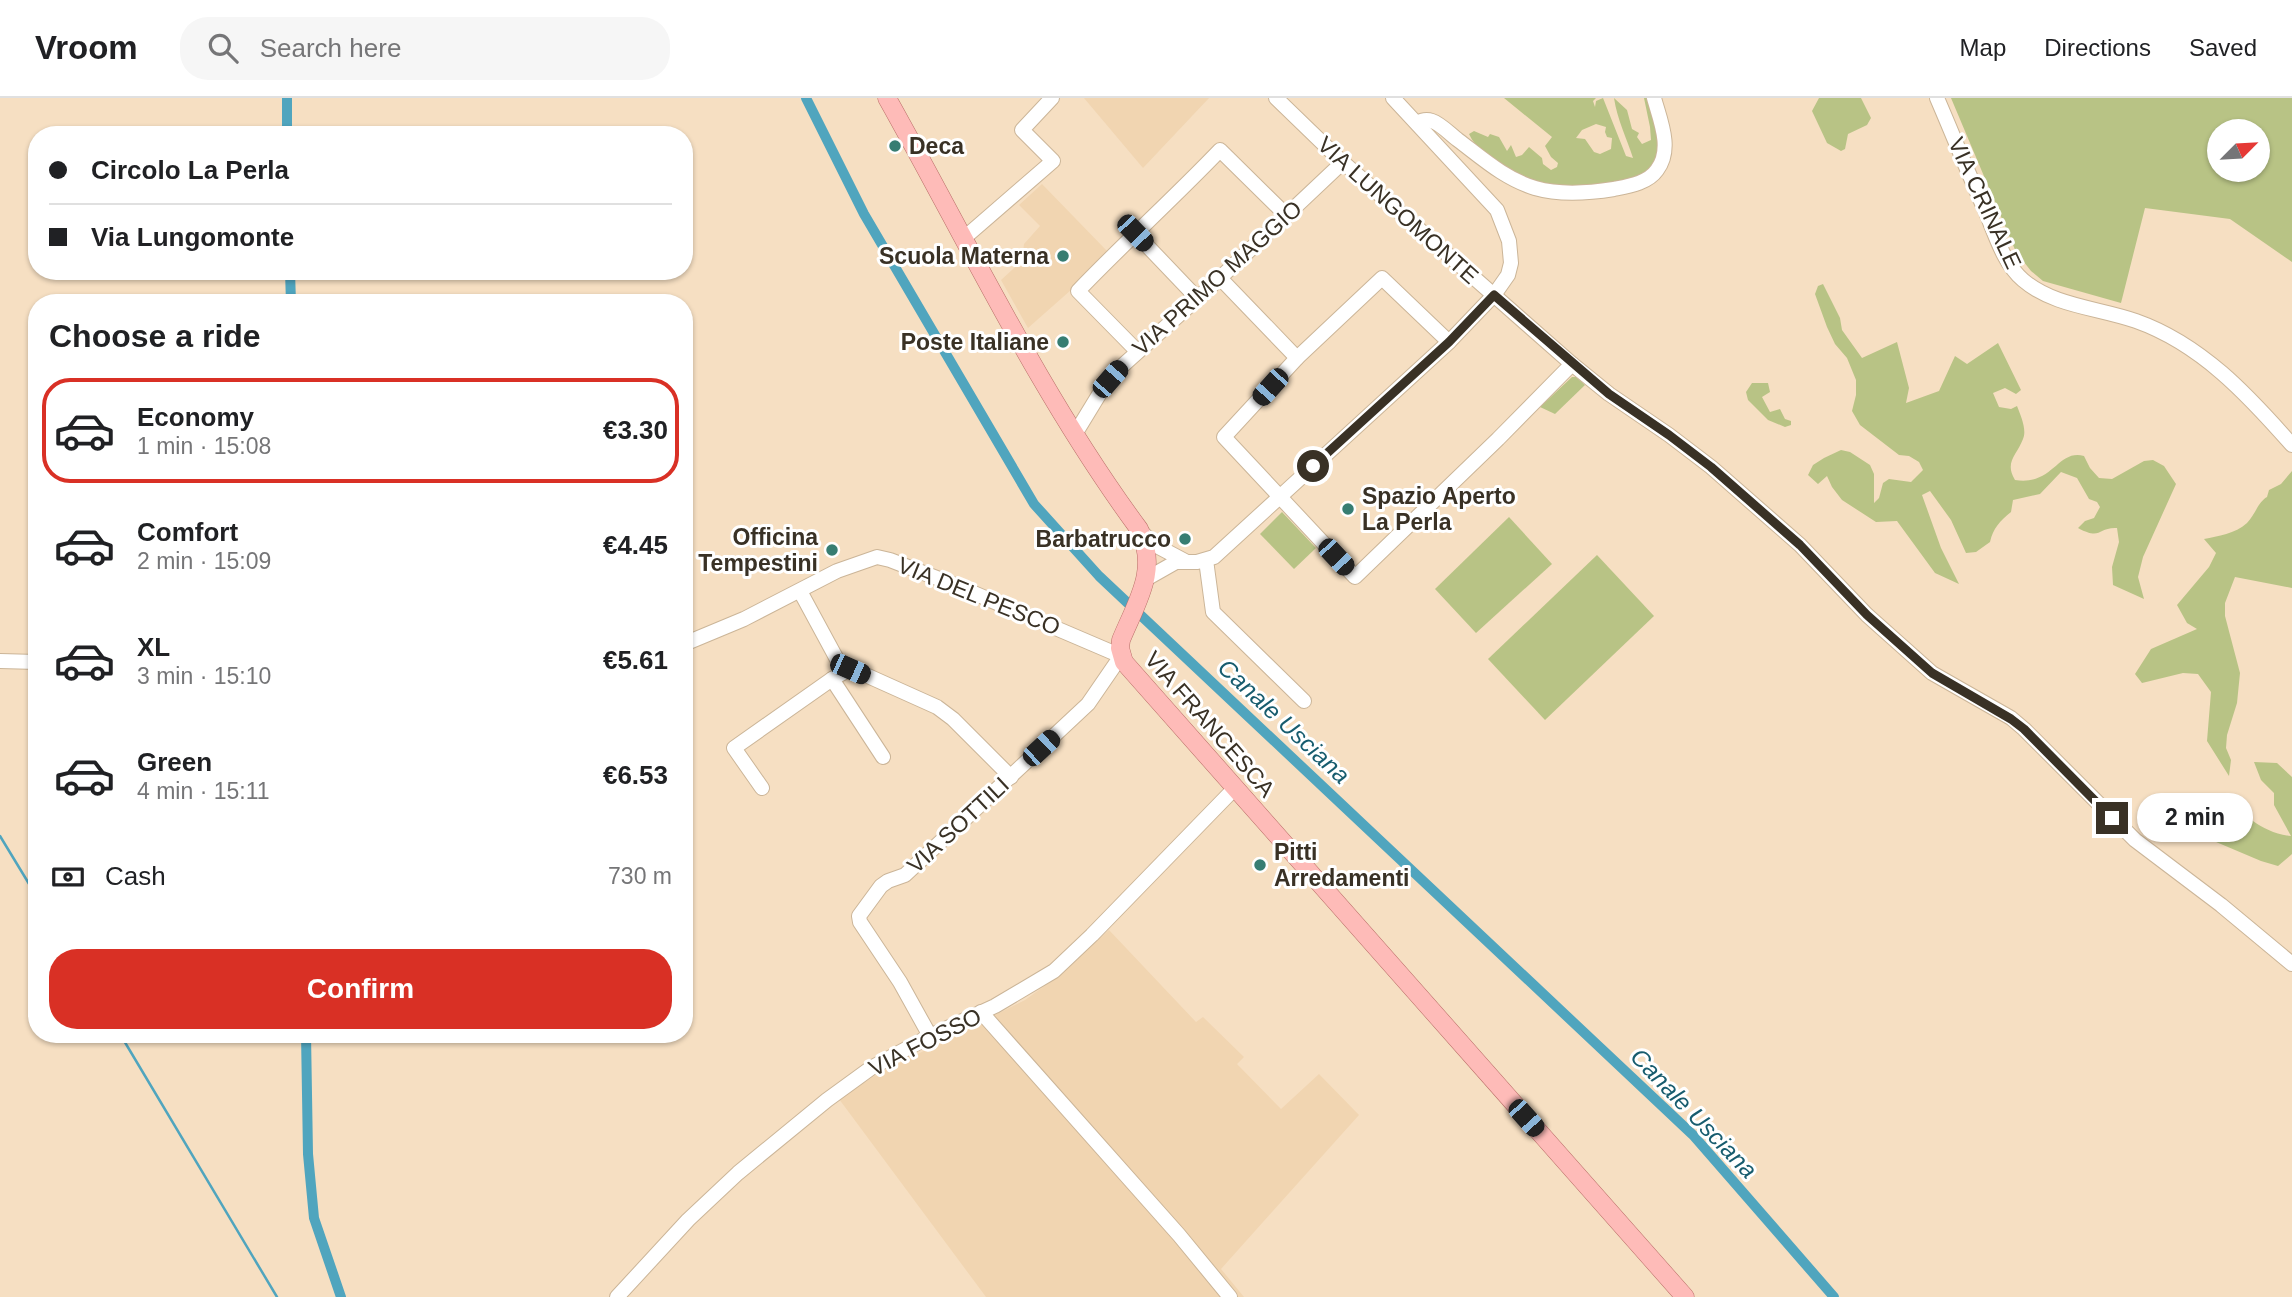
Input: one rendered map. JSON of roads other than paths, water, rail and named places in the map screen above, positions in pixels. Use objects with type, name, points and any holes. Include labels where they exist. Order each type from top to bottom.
[{"type":"main road","name":"VIA FRANCESCA","points":[[887,98],[963,239],[1075,435],[1145,542],[1148,560],[1146,579],[1121,648],[1130,671],[1685,1297]]},
{"type":"street","name":"VIA LUNGOMONTE","points":[[1276,98],[1340,160],[1572,364],[1711,467],[1800,545],[1867,615],[1932,673],[2024,729],[2127,833],[2292,964]]},
{"type":"street","points":[[1148,560],[1206,560],[1214,557],[1449,342],[1494,295],[1508,275],[1511,263],[1509,241],[1502,217],[1492,202],[1393,98]]},
{"type":"street","points":[[1417,123],[1423,120],[1436,122],[1489,164],[1532,187],[1569,192],[1611,189],[1642,182],[1658,169],[1665,139],[1654,98]]},
{"type":"street","name":"VIA CRINALE","points":[[1937,98],[2002,251],[2021,279],[2035,289],[2060,300],[2138,321],[2180,342],[2229,378],[2292,445]]},
{"type":"street","points":[[963,239],[1053,161],[1022,130],[1043,101]]},
{"type":"street","points":[[1137,351],[1078,291],[1220,150],[1287,216]]},
{"type":"street","name":"VIA PRIMO MAGGIO","points":[[1075,435],[1110,379],[1137,351],[1287,216],[1340,160]]},
{"type":"street","points":[[1135,233],[1197,298]]},
{"type":"street","points":[[1220,278],[1297,358]]},
{"type":"street","points":[[1449,342],[1382,278],[1297,358],[1224,437],[1355,577],[1572,364]]},
{"type":"street","points":[[1139,529],[1153,544],[1178,559]]},
{"type":"street","name":"VIA DEL PESCO","points":[[693,641],[744,619],[853,564],[877,557],[1057,628],[1121,648]]},
{"type":"street","points":[[1146,579],[1178,559]]},
{"type":"street","points":[[1206,560],[1213,612],[1304,701]]},
{"type":"street","points":[[800,591],[839,663],[937,707],[953,719],[1011,777]]},
{"type":"street","name":"VIA SOTTILI","points":[[930,1036],[900,982],[860,922],[859,916],[881,886],[905,875],[1088,704],[1121,648]]},
{"type":"street","points":[[0,661],[28,662]]},
{"type":"street","points":[[762,788],[734,748],[850,669]]},
{"type":"street","points":[[832,679],[883,757]]},
{"type":"street","name":"VIA FOSSO","points":[[617,1297],[688,1220],[738,1173],[827,1100],[871,1068],[1054,971],[1234,789]]},
{"type":"street","points":[[981,1012],[1179,1235],[1221,1294]]},
{"type":"waterway","points":[[287,98],[287,126]]},
{"type":"waterway","name":"Canale Usciana","points":[[806,98],[864,214],[1034,504],[1099,576],[1693,1135],[1834,1297]]},
{"type":"waterway","points":[[290,280],[291,294]]},
{"type":"waterway","points":[[0,836],[28,882]]},
{"type":"waterway","points":[[125,1043],[277,1297]]},
{"type":"waterway","points":[[306,1043],[308,1154],[314,1218],[341,1297]]},
{"type":"place","name":"Deca","points":[[895,146]]},
{"type":"place","name":"Scuola Materna","points":[[1063,256]]},
{"type":"place","name":"Poste Italiane","points":[[1063,342]]},
{"type":"place","name":"Spazio Aperto La Perla","points":[[1348,509]]},
{"type":"place","name":"Barbatrucco","points":[[1185,539]]},
{"type":"place","name":"Officina Tempestini","points":[[832,550]]},
{"type":"place","name":"Pitti Arredamenti","points":[[1260,865]]}]
